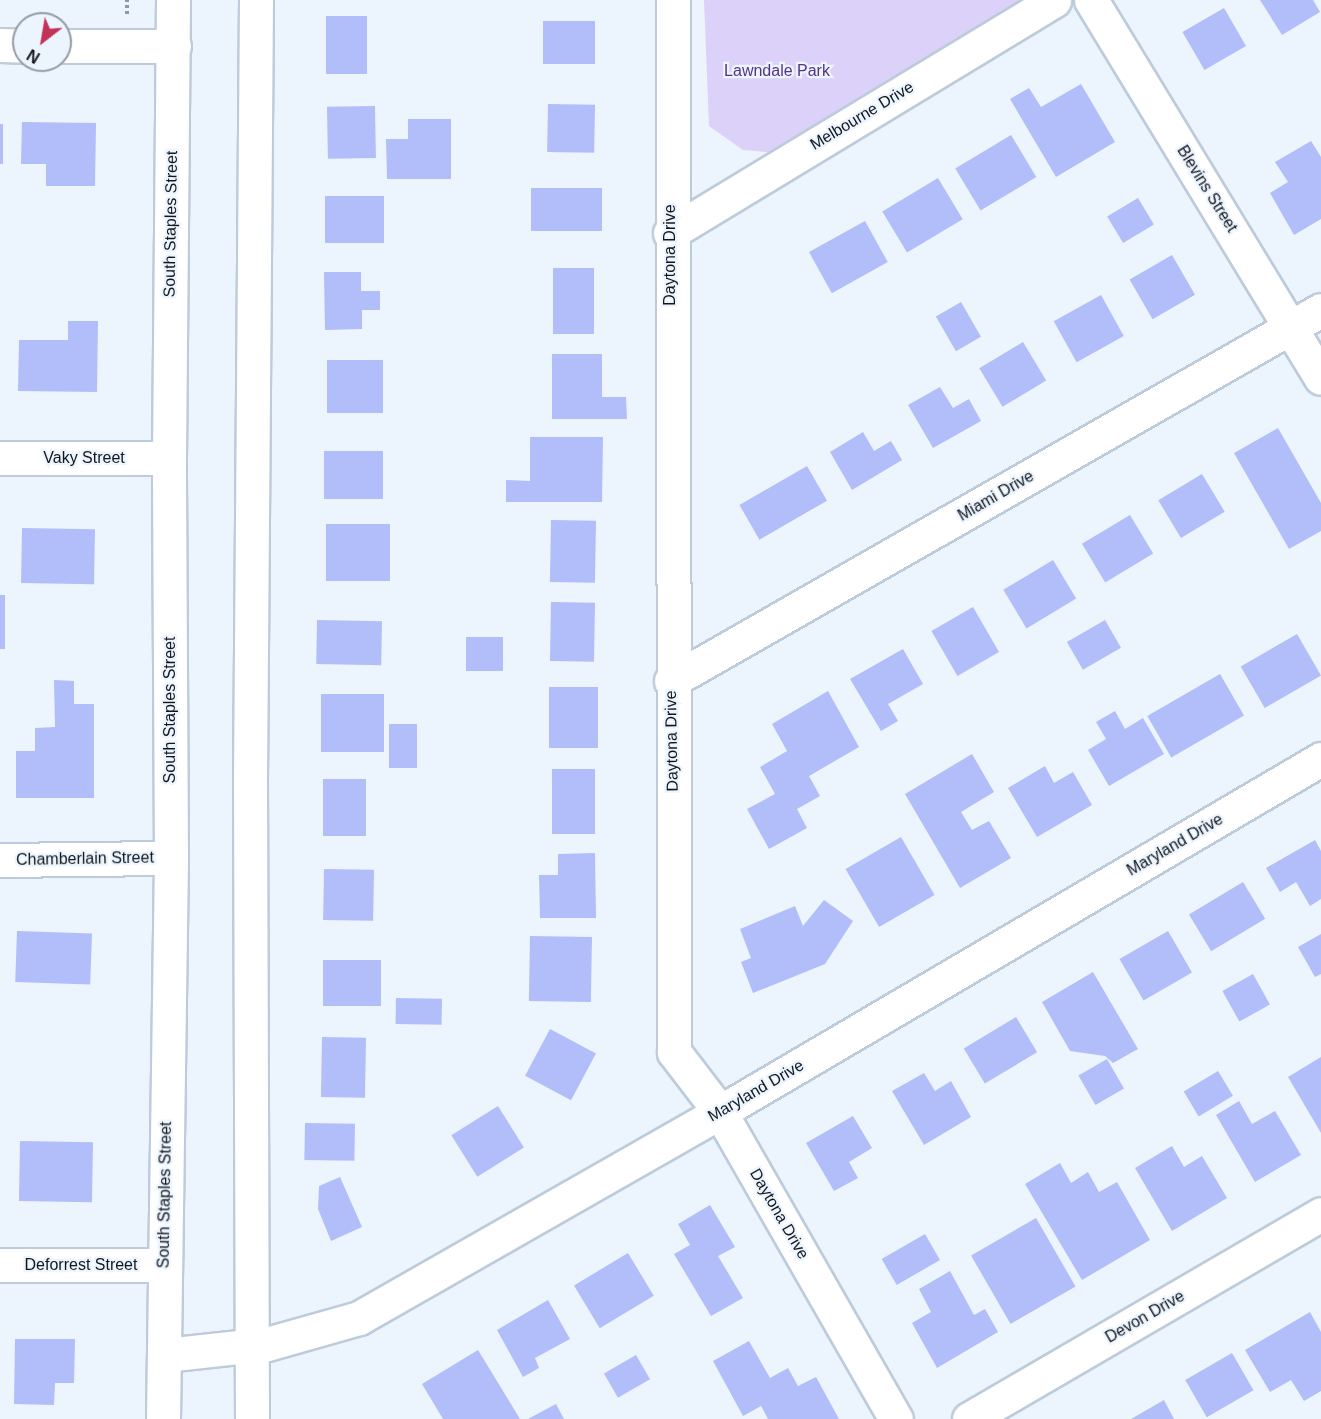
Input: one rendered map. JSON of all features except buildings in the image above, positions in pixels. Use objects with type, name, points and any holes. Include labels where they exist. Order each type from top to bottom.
[{"type":"street","name":"South Staples Street","points":[[163,1419],[165,1355],[163,1265],[171,858],[169,458],[173,0]]},
{"type":"street","points":[[252,1419],[250,768],[256,0]]},
{"type":"street","name":"Daytona Drive","points":[[673,0],[670,233],[674,1052],[720,1112],[896,1419]]},
{"type":"street","name":"Melbourne Drive","points":[[670,233],[1054,0]]},
{"type":"street","name":"Blevins Street","points":[[1091,0],[1321,378]]},
{"type":"street","points":[[72,46],[174,46]]},
{"type":"street","name":"Miami Drive","points":[[671,681],[1321,310]]},
{"type":"street","name":"Vaky Street","points":[[0,458],[169,458]]},
{"type":"street","name":"Maryland Drive","points":[[165,1355],[252,1345],[359,1318],[720,1112],[1321,759]]},
{"type":"street","name":"Chamberlain Street","points":[[0,860],[171,858]]},
{"type":"street","name":"Devon Drive","points":[[969,1419],[1321,1214]]},
{"type":"street","name":"Deforrest Street","points":[[0,1265],[163,1265]]},
{"type":"green space","name":"Lawndale Park","points":[[704,0],[1034,0],[777,153],[743,150],[709,126]]}]
